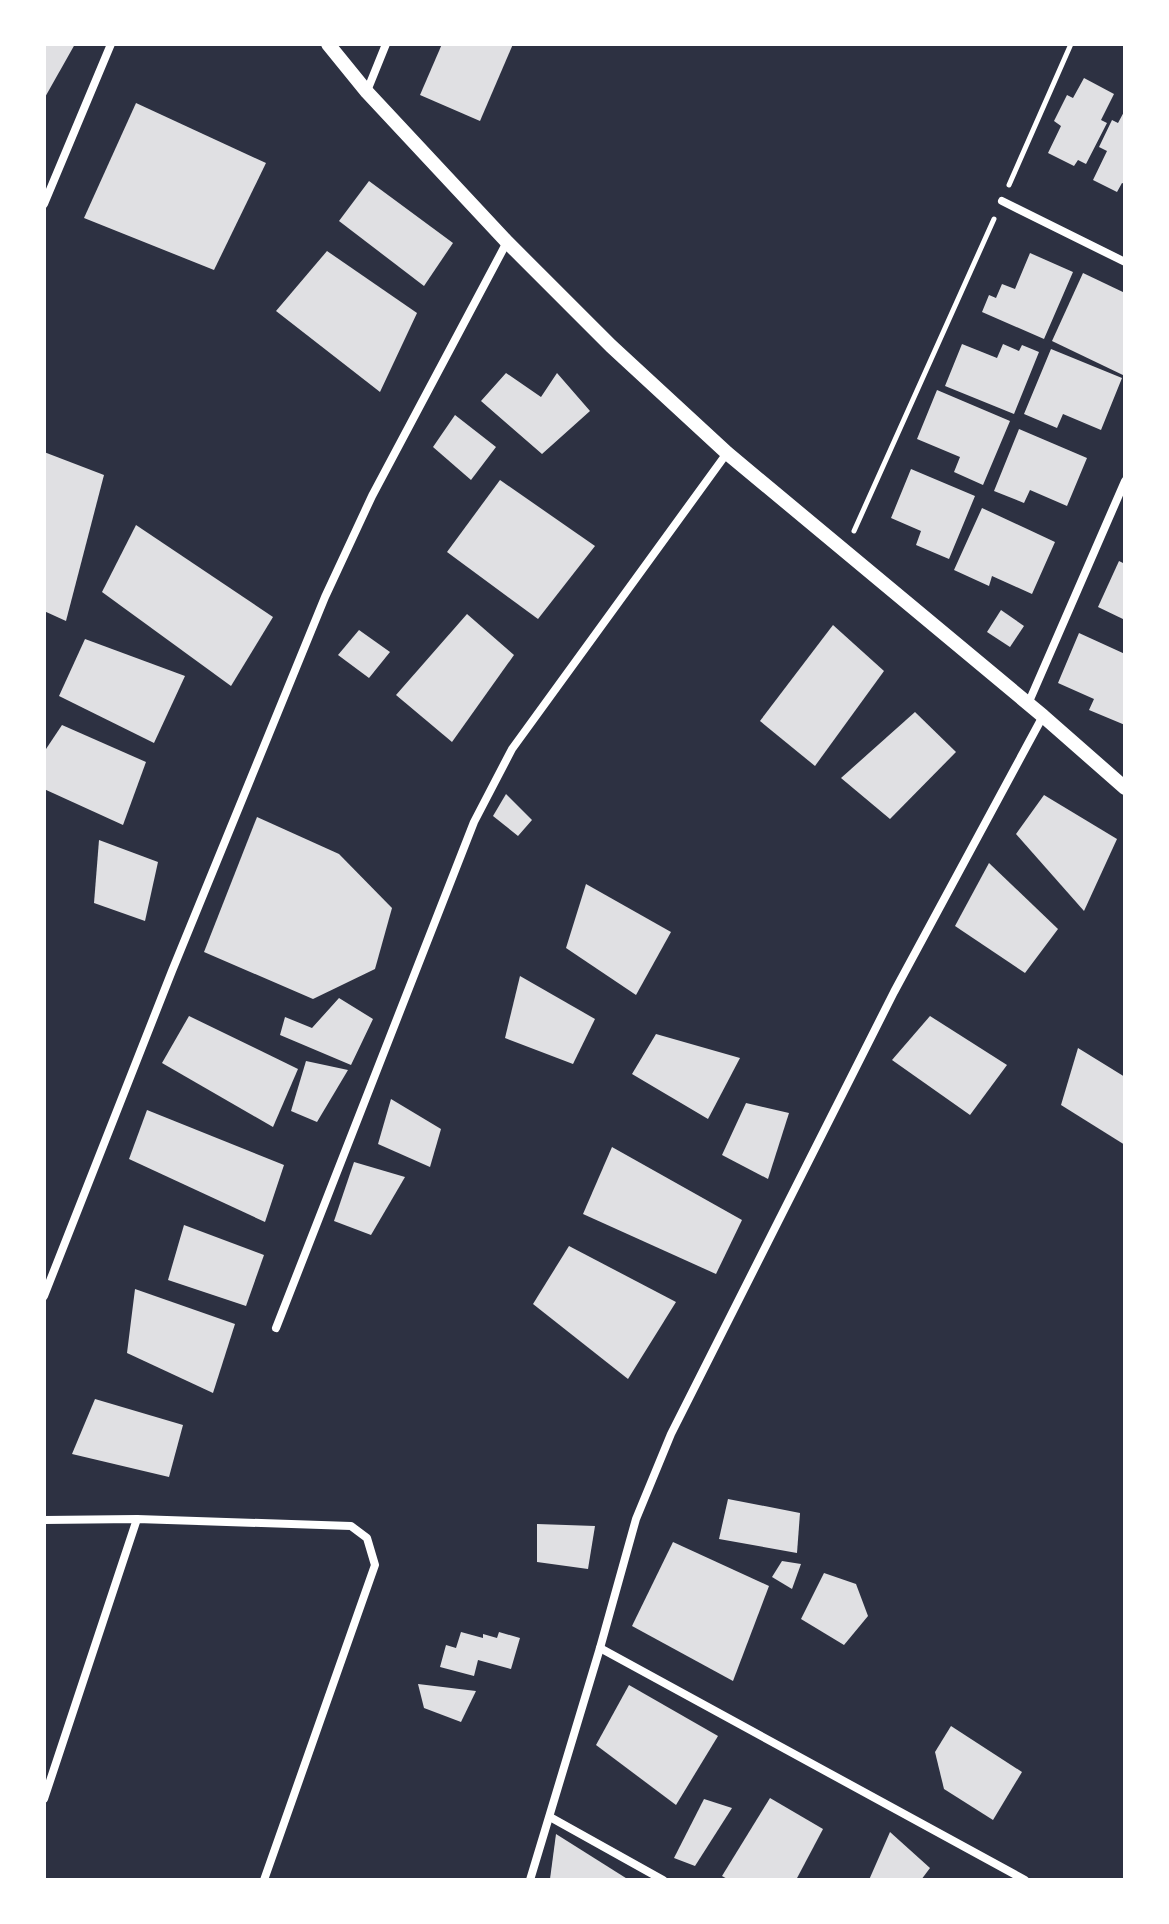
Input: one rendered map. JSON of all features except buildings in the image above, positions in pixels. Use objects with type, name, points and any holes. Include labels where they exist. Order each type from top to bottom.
[{"type":"street","points":[[44,204],[111,44]]},
{"type":"street","points":[[328,44],[367,92],[507,242],[611,346],[727,453],[1125,788]]},
{"type":"street","points":[[367,92],[386,44]]},
{"type":"street","points":[[1002,201],[1125,262]]},
{"type":"street","points":[[44,1296],[172,971],[325,597],[372,496],[507,242]]},
{"type":"street","points":[[276,1328],[474,822],[512,749],[727,453]]},
{"type":"street","points":[[1028,704],[1125,481]]},
{"type":"street","points":[[530,1880],[636,1519],[671,1434],[894,992],[1043,716]]},
{"type":"street","points":[[44,1520],[137,1519],[351,1526],[367,1538],[375,1565],[264,1880]]},
{"type":"street","points":[[44,1799],[137,1519]]},
{"type":"street","points":[[600,1648],[1025,1880]]},
{"type":"street","points":[[550,1817],[663,1880]]},
{"type":"path","points":[[845,551],[1071,44]]}]
